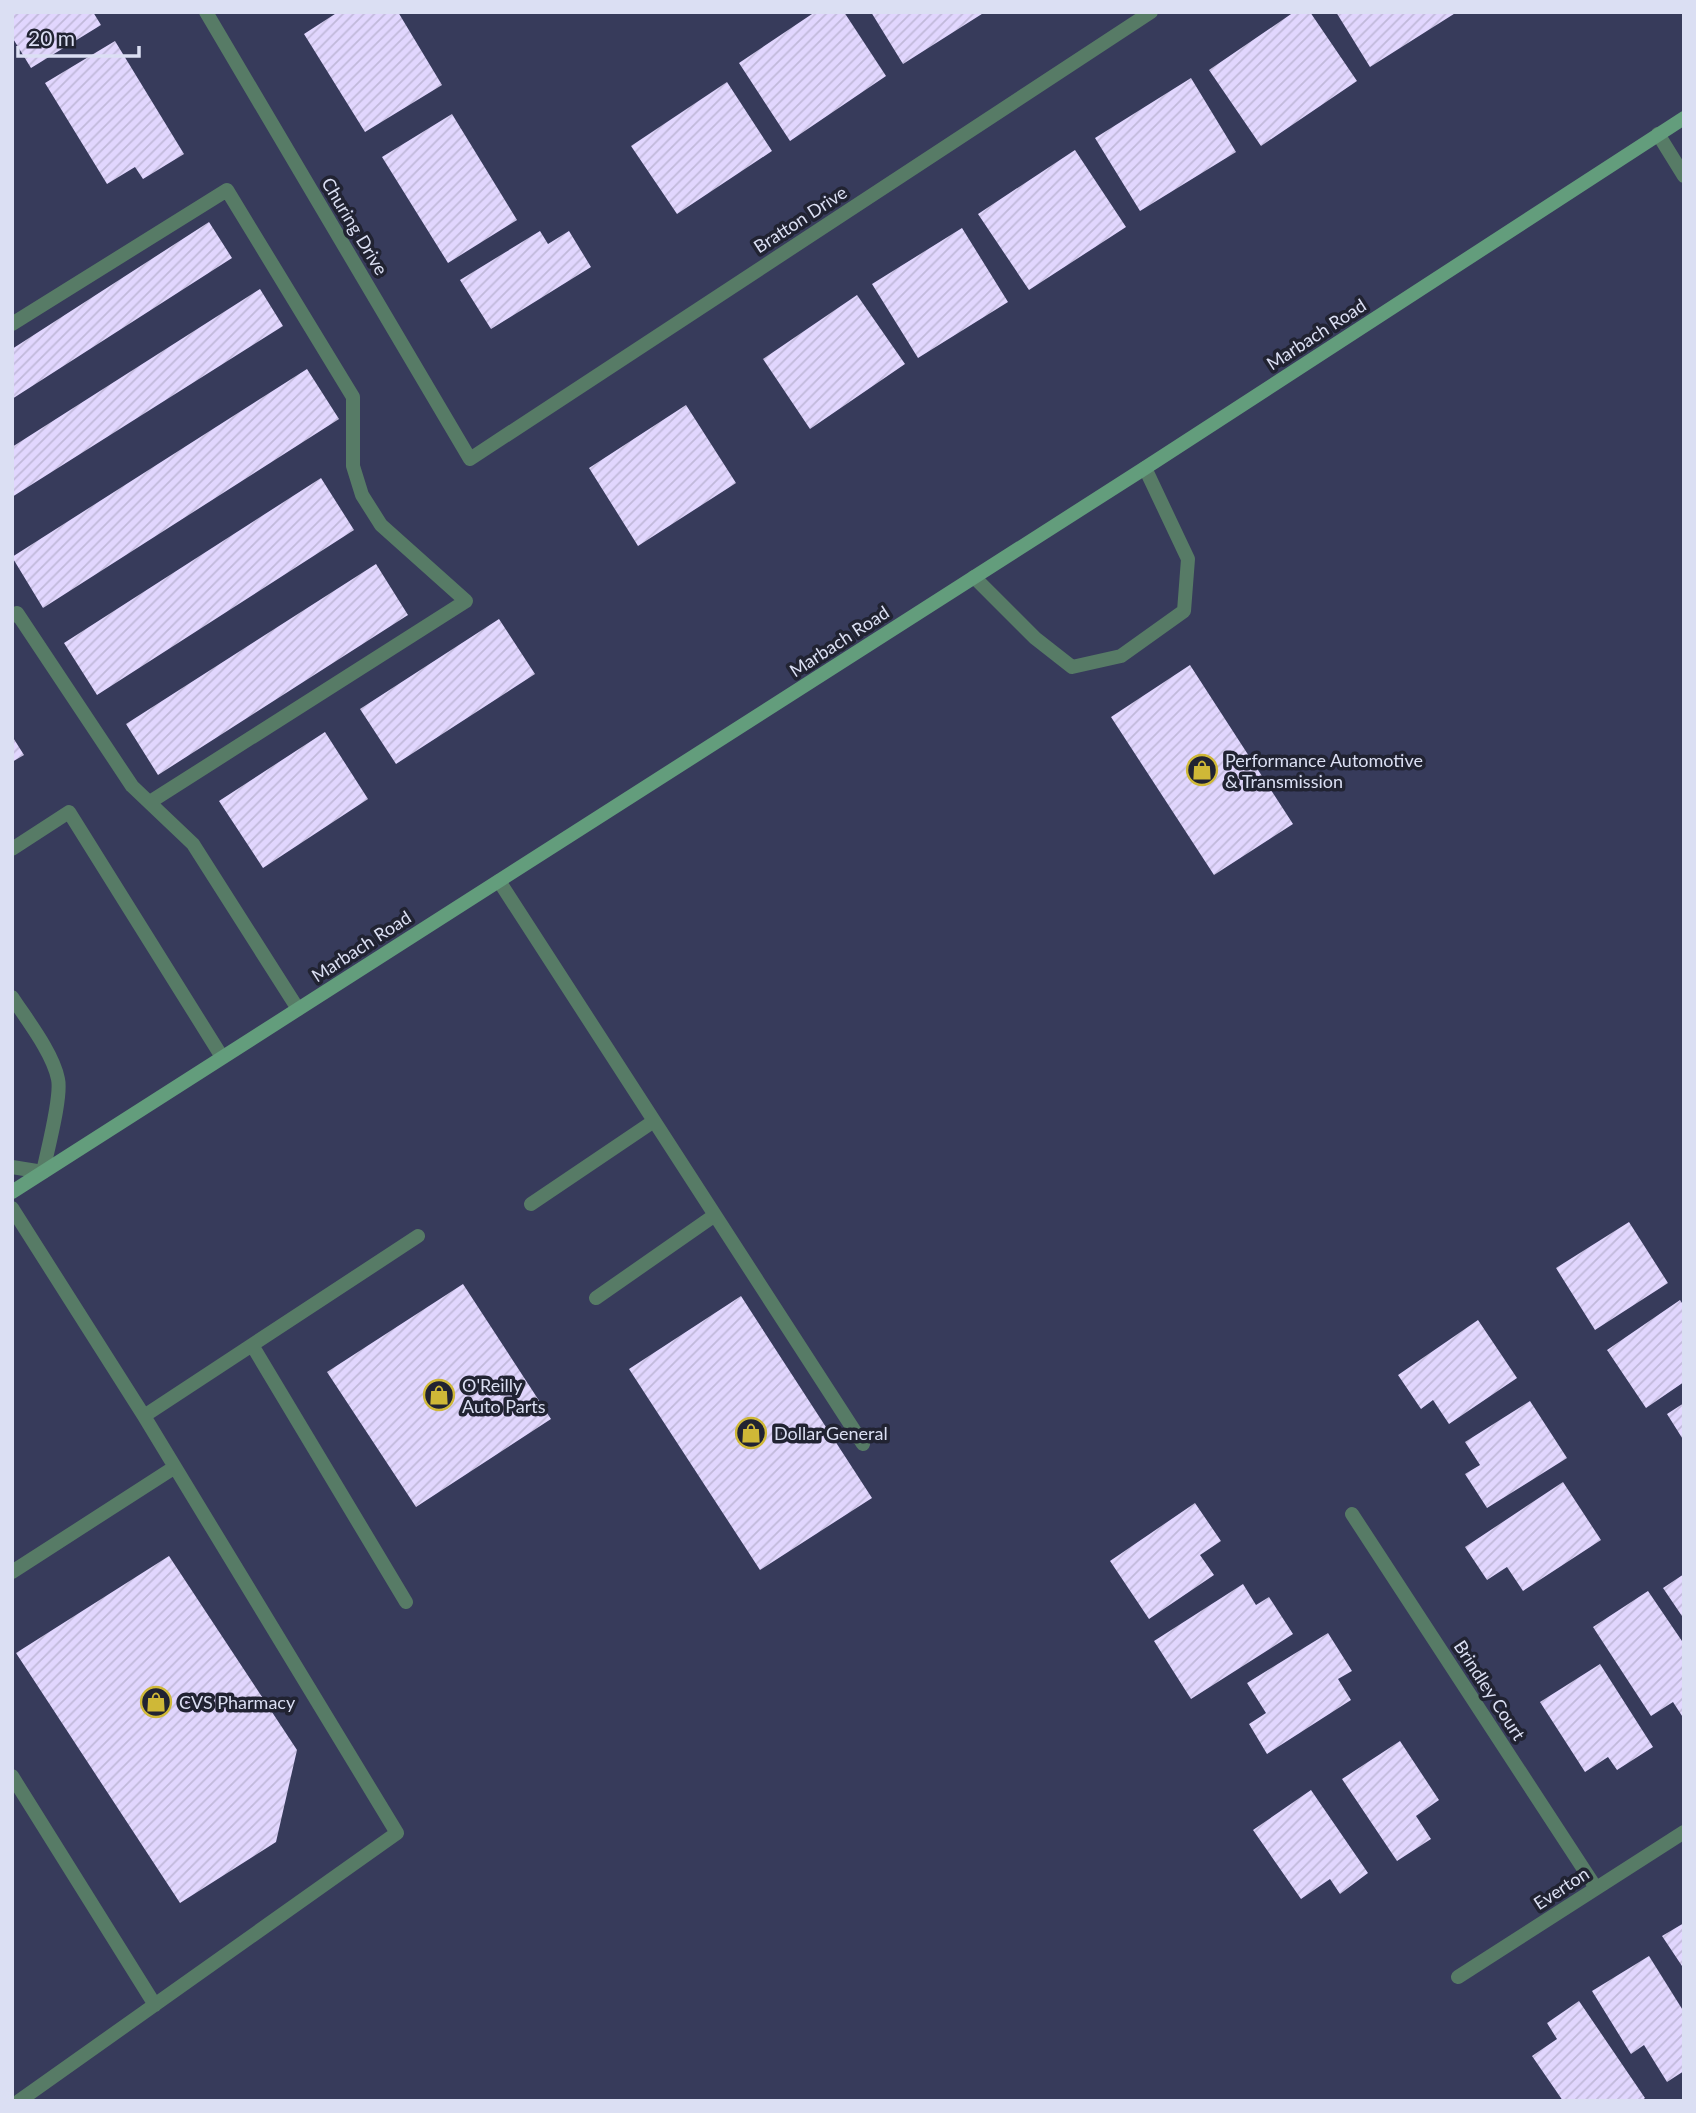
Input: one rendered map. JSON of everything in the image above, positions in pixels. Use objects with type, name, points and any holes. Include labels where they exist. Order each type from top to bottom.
[{"type":"main road","name":"Marbach Road","points":[[12,1192],[1145,468],[1684,118]]},
{"type":"street","name":"Churing Drive","points":[[206,12],[470,459]]},
{"type":"street","name":"Bratton Drive","points":[[470,459],[1151,12]]},
{"type":"street","points":[[1658,134],[1684,176]]},
{"type":"street","points":[[12,324],[227,190],[353,397],[353,466],[362,495],[381,526],[466,601],[150,802]]},
{"type":"street","points":[[974,577],[1035,638],[1072,667],[1121,656],[1184,611],[1188,559],[1145,468]]},
{"type":"street","points":[[12,616],[17,613],[132,786],[193,844],[298,1009]]},
{"type":"street","points":[[12,849],[69,812],[222,1058]]},
{"type":"street","points":[[499,881],[863,1444]]},
{"type":"street","points":[[12,997],[47,1052],[58,1080],[56,1109],[43,1172],[12,1167]]},
{"type":"street","points":[[531,1204],[654,1121]]},
{"type":"street","points":[[12,1208],[144,1416],[397,1833],[19,2101]]},
{"type":"street","points":[[596,1298],[715,1215]]},
{"type":"street","points":[[144,1416],[418,1236]]},
{"type":"street","points":[[252,1345],[406,1602]]},
{"type":"street","points":[[12,1572],[175,1467]]},
{"type":"street","name":"Brindley Court","points":[[1352,1514],[1596,1888]]},
{"type":"street","points":[[12,1776],[155,2005]]},
{"type":"street","name":"Everton","points":[[1458,1978],[1684,1832]]},
{"type":"building","points":[[12,12],[93,12],[101,25],[31,68],[12,37]]},
{"type":"building","points":[[338,12],[398,12],[442,85],[365,132],[304,34]]},
{"type":"building","points":[[815,12],[844,12],[886,76],[790,141],[739,63]]},
{"type":"building","points":[[871,12],[985,12],[903,64]]},
{"type":"building","points":[[1294,12],[1310,12],[1357,81],[1261,146],[1209,70]]},
{"type":"building","points":[[1336,12],[1457,12],[1370,67]]},
{"type":"building","points":[[115,41],[184,154],[143,179],[135,167],[107,184],[45,83]]},
{"type":"building","points":[[1191,78],[1236,152],[1140,211],[1095,138]]},
{"type":"building","points":[[727,82],[772,151],[677,214],[631,146]]},
{"type":"building","points":[[452,114],[517,220],[448,263],[382,157]]},
{"type":"building","points":[[1075,150],[1126,227],[1029,290],[978,214]]},
{"type":"building","points":[[209,222],[232,258],[12,399],[12,349]]},
{"type":"building","points":[[962,228],[1008,302],[918,358],[872,284]]},
{"type":"building","points":[[540,231],[548,244],[569,231],[591,267],[491,329],[460,280]]},
{"type":"building","points":[[260,289],[283,326],[12,497],[12,447]]},
{"type":"building","points":[[857,295],[905,364],[810,429],[763,359]]},
{"type":"building","points":[[307,369],[339,419],[43,608],[12,557]]},
{"type":"building","points":[[686,405],[736,483],[638,546],[589,468]]},
{"type":"building","points":[[321,478],[354,530],[97,695],[64,643]]},
{"type":"building","points":[[376,564],[408,615],[158,775],[126,724]]},
{"type":"building","points":[[499,619],[535,674],[396,764],[360,709]]},
{"type":"building","name":"Performance Automotive & Transmission","points":[[1190,665],[1293,824],[1214,875],[1111,717]]},
{"type":"building","points":[[325,732],[368,799],[263,868],[219,801]]},
{"type":"building","points":[[12,736],[24,755],[12,762]]},
{"type":"building","points":[[1629,1222],[1668,1283],[1595,1330],[1556,1268]]},
{"type":"building","name":"O'Reilly Auto Parts","points":[[463,1284],[551,1419],[416,1507],[327,1372]]},
{"type":"building","name":"Dollar General","points":[[741,1296],[872,1498],[760,1570],[629,1369]]},
{"type":"building","points":[[1680,1300],[1684,1306],[1684,1382],[1646,1408],[1607,1350]]},
{"type":"building","points":[[1478,1320],[1517,1378],[1449,1424],[1433,1400],[1421,1409],[1398,1375]]},
{"type":"building","points":[[1530,1401],[1567,1458],[1487,1508],[1465,1474],[1480,1465],[1465,1442]]},
{"type":"building","points":[[1684,1403],[1684,1441],[1667,1414]]},
{"type":"building","points":[[1563,1482],[1601,1540],[1523,1591],[1507,1567],[1487,1580],[1465,1547]]},
{"type":"building","points":[[1195,1503],[1221,1541],[1200,1555],[1214,1575],[1149,1619],[1110,1561]]},
{"type":"building","name":"CVS Pharmacy","points":[[169,1556],[297,1750],[276,1842],[180,1903],[16,1653]]},
{"type":"building","points":[[1684,1574],[1684,1619],[1663,1588]]},
{"type":"building","points":[[1243,1584],[1256,1605],[1269,1597],[1293,1634],[1191,1699],[1154,1641]]},
{"type":"building","points":[[1648,1591],[1684,1644],[1684,1719],[1673,1702],[1651,1716],[1593,1627]]},
{"type":"building","points":[[1328,1633],[1352,1671],[1338,1679],[1351,1700],[1267,1754],[1249,1724],[1266,1713],[1247,1683]]},
{"type":"building","points":[[1600,1664],[1653,1747],[1617,1770],[1608,1757],[1585,1772],[1540,1702]]},
{"type":"building","points":[[1400,1741],[1439,1800],[1416,1816],[1431,1839],[1397,1861],[1342,1779]]},
{"type":"building","points":[[1311,1790],[1368,1873],[1340,1894],[1330,1879],[1301,1899],[1253,1830]]},
{"type":"building","points":[[1684,1923],[1684,1969],[1662,1936]]},
{"type":"building","points":[[1649,1956],[1684,2012],[1684,2071],[1667,2082],[1644,2045],[1631,2054],[1592,1991]]},
{"type":"building","points":[[1579,2001],[1645,2098],[1641,2101],[1563,2101],[1532,2056],[1557,2039],[1547,2023]]},
{"type":"place","name":"Performance Automotive & Transmission","points":[[1202,770]]},
{"type":"place","name":"O'Reilly Auto Parts","points":[[439,1395]]},
{"type":"place","name":"Dollar General","points":[[751,1433]]},
{"type":"place","name":"CVS Pharmacy","points":[[156,1702]]}]
